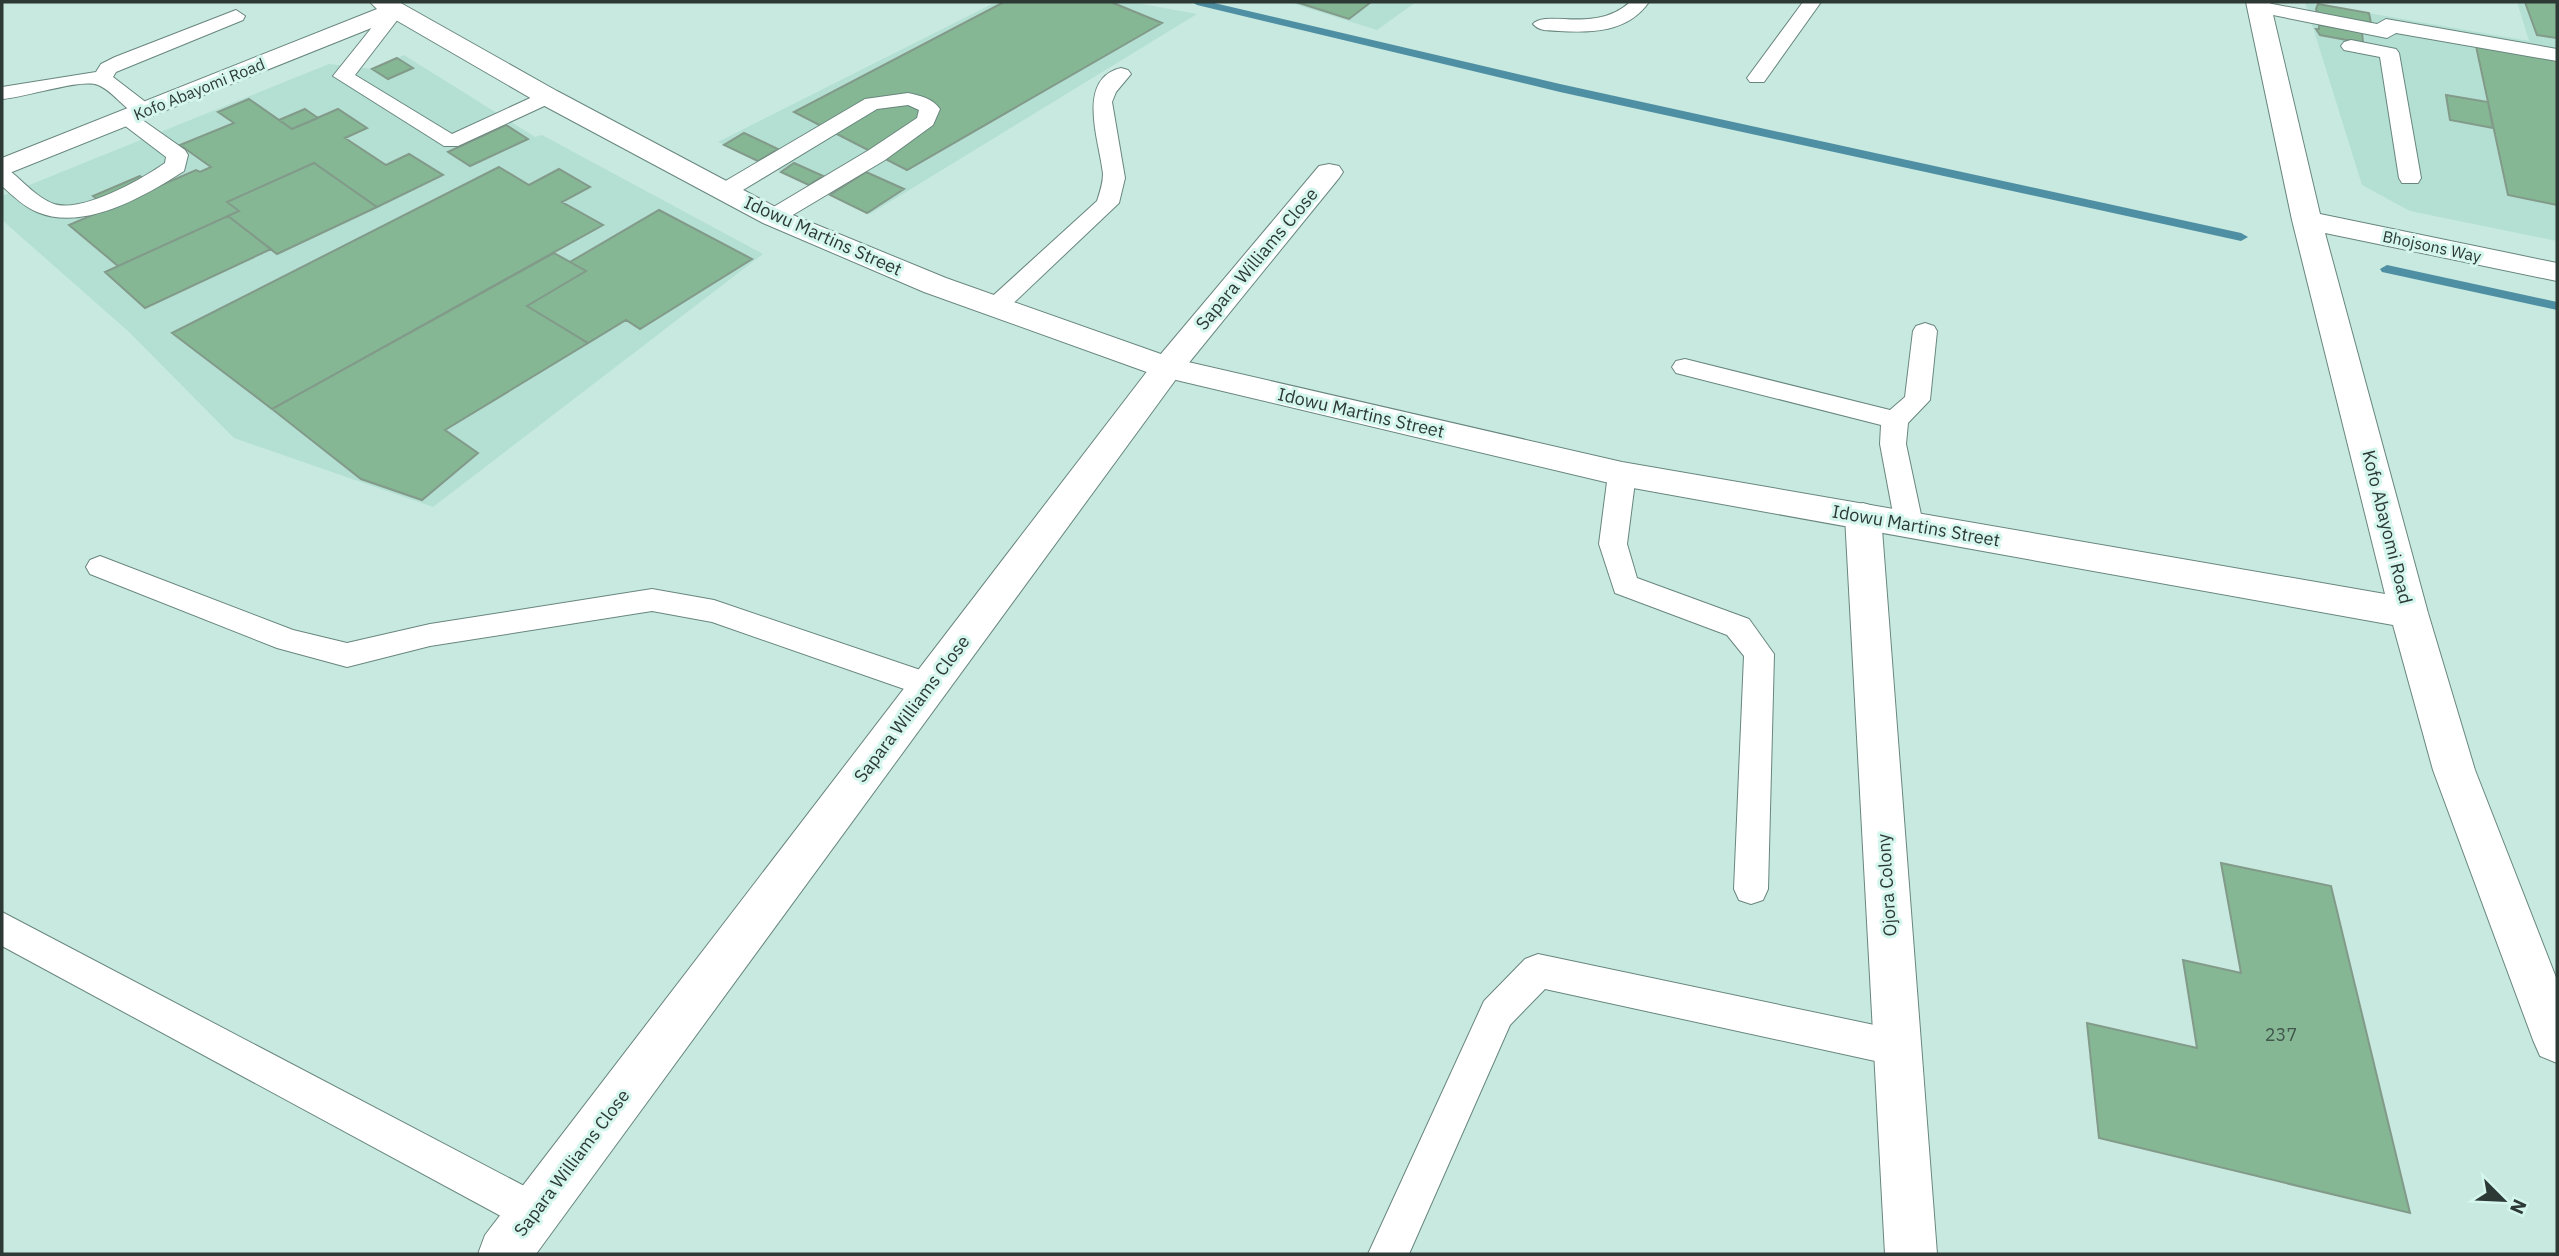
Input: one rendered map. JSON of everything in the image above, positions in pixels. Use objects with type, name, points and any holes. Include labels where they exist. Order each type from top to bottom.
[{"type":"street","name":"Idowu Martins Street","points":[[389,6],[548,97],[774,217],[923,280],[1167,368],[1622,474],[2409,613]]},
{"type":"street","name":"Kofo Abayomi Road","points":[[2,168],[389,6]]},
{"type":"street","name":"Kofo Abayomi Road","points":[[2261,13],[2307,220],[2409,613],[2454,770],[2557,1040]]},
{"type":"street","name":"Sapara Williams Close","points":[[504,1254],[1167,368],[1329,172]]},
{"type":"street","name":"Bhojsons Way","points":[[2307,220],[2557,272]]},
{"type":"street","name":"Ojora Colony","points":[[1863,516],[1911,1254]]},
{"type":"lane","points":[[1543,24],[1604,26],[1629,15],[1640,2]]},
{"type":"lane","points":[[1757,78],[1812,2]]},
{"type":"lane","points":[[389,6],[344,76],[451,142],[548,97]]},
{"type":"lane","points":[[2261,13],[2388,32]]},
{"type":"lane","points":[[102,78],[108,68],[122,61],[236,16]]},
{"type":"lane","points":[[2410,178],[2386,25],[2557,55]]},
{"type":"lane","points":[[2334,42],[2389,53]]},
{"type":"lane","points":[[995,307],[1108,203],[1114,178],[1102,102],[1106,90],[1121,74]]},
{"type":"lane","points":[[2,176],[46,209],[64,212],[90,208],[158,179],[176,166],[177,155],[102,78],[83,78],[4,93]]},
{"type":"lane","points":[[725,191],[872,103],[908,99],[923,103],[930,109],[926,121],[774,217]]},
{"type":"lane","points":[[1909,524],[1893,444],[1895,420],[1917,400],[1925,331]]},
{"type":"lane","points":[[1685,367],[1895,420]]},
{"type":"lane","points":[[1622,474],[1613,544],[1625,585],[1738,626],[1759,654],[1751,888]]},
{"type":"lane","points":[[100,567],[288,640],[347,655],[429,635],[652,600],[714,611],[930,686]]},
{"type":"lane","points":[[2,928],[535,1213]]},
{"type":"lane","points":[[1388,1254],[1497,1013],[1538,971],[1898,1048]]},
{"type":"shaded area","points":[[996,2],[1132,2],[1197,14],[870,214],[718,142]]},
{"type":"shaded area","points":[[1288,2],[1416,2],[1377,30]]},
{"type":"shaded area","points":[[2305,2],[2529,41],[2517,2],[2557,2],[2557,241],[2410,211],[2362,185]]},
{"type":"shaded area","points":[[404,55],[535,137],[542,135],[763,254],[433,507],[234,438],[128,331],[2,220],[2,196],[329,64],[372,69]]},
{"type":"building","points":[[1004,2],[1111,2],[1162,23],[907,170],[794,112]]},
{"type":"building","points":[[1296,2],[1371,2],[1349,19]]},
{"type":"building","points":[[2525,2],[2557,2],[2557,38],[2537,35]]},
{"type":"building","points":[[2318,4],[2369,13],[2371,23],[2318,14]]},
{"type":"building","points":[[2319,25],[2362,32],[2363,43],[2320,35],[2316,29],[2319,29]]},
{"type":"building","points":[[2476,46],[2557,60],[2557,205],[2508,195]]},
{"type":"building","points":[[397,58],[413,68],[388,79],[372,69]]},
{"type":"building","points":[[2446,95],[2488,102],[2493,128],[2450,120]]},
{"type":"building","points":[[249,99],[292,129],[338,109],[367,128],[345,138],[386,165],[409,154],[443,175],[377,207],[314,163],[227,202],[239,211],[118,266],[69,225],[196,170],[200,172],[211,167],[180,145],[234,123],[218,112]]},
{"type":"building","points":[[305,109],[318,118],[292,129],[279,120]]},
{"type":"building","points":[[506,125],[528,139],[470,166],[448,152]]},
{"type":"building","points":[[744,133],[778,149],[758,161],[724,145]]},
{"type":"building","points":[[314,163],[377,207],[277,254],[228,216],[239,211],[227,202]]},
{"type":"building","points":[[794,163],[823,176],[809,185],[781,172]]},
{"type":"building","points":[[499,167],[529,185],[559,169],[590,187],[562,202],[603,225],[272,409],[172,333]]},
{"type":"building","points":[[866,172],[904,189],[867,213],[830,195]]},
{"type":"building","points":[[140,176],[154,188],[108,208],[93,196]]},
{"type":"building","points":[[659,210],[752,259],[640,329],[626,320],[588,343],[527,306],[586,271],[570,262]]},
{"type":"building","points":[[228,216],[271,249],[145,308],[105,272]]},
{"type":"building","points":[[554,253],[586,271],[527,306],[588,343],[445,430],[478,453],[422,500],[361,479],[272,409]]},
{"type":"building","points":[[2221,863],[2331,886],[2410,1213],[2099,1138],[2087,1023],[2197,1048],[2183,960],[2241,973]]},
{"type":"waterway","points":[[1197,2],[1560,88],[2241,237]]},
{"type":"waterway","points":[[2387,269],[2557,306]]}]
